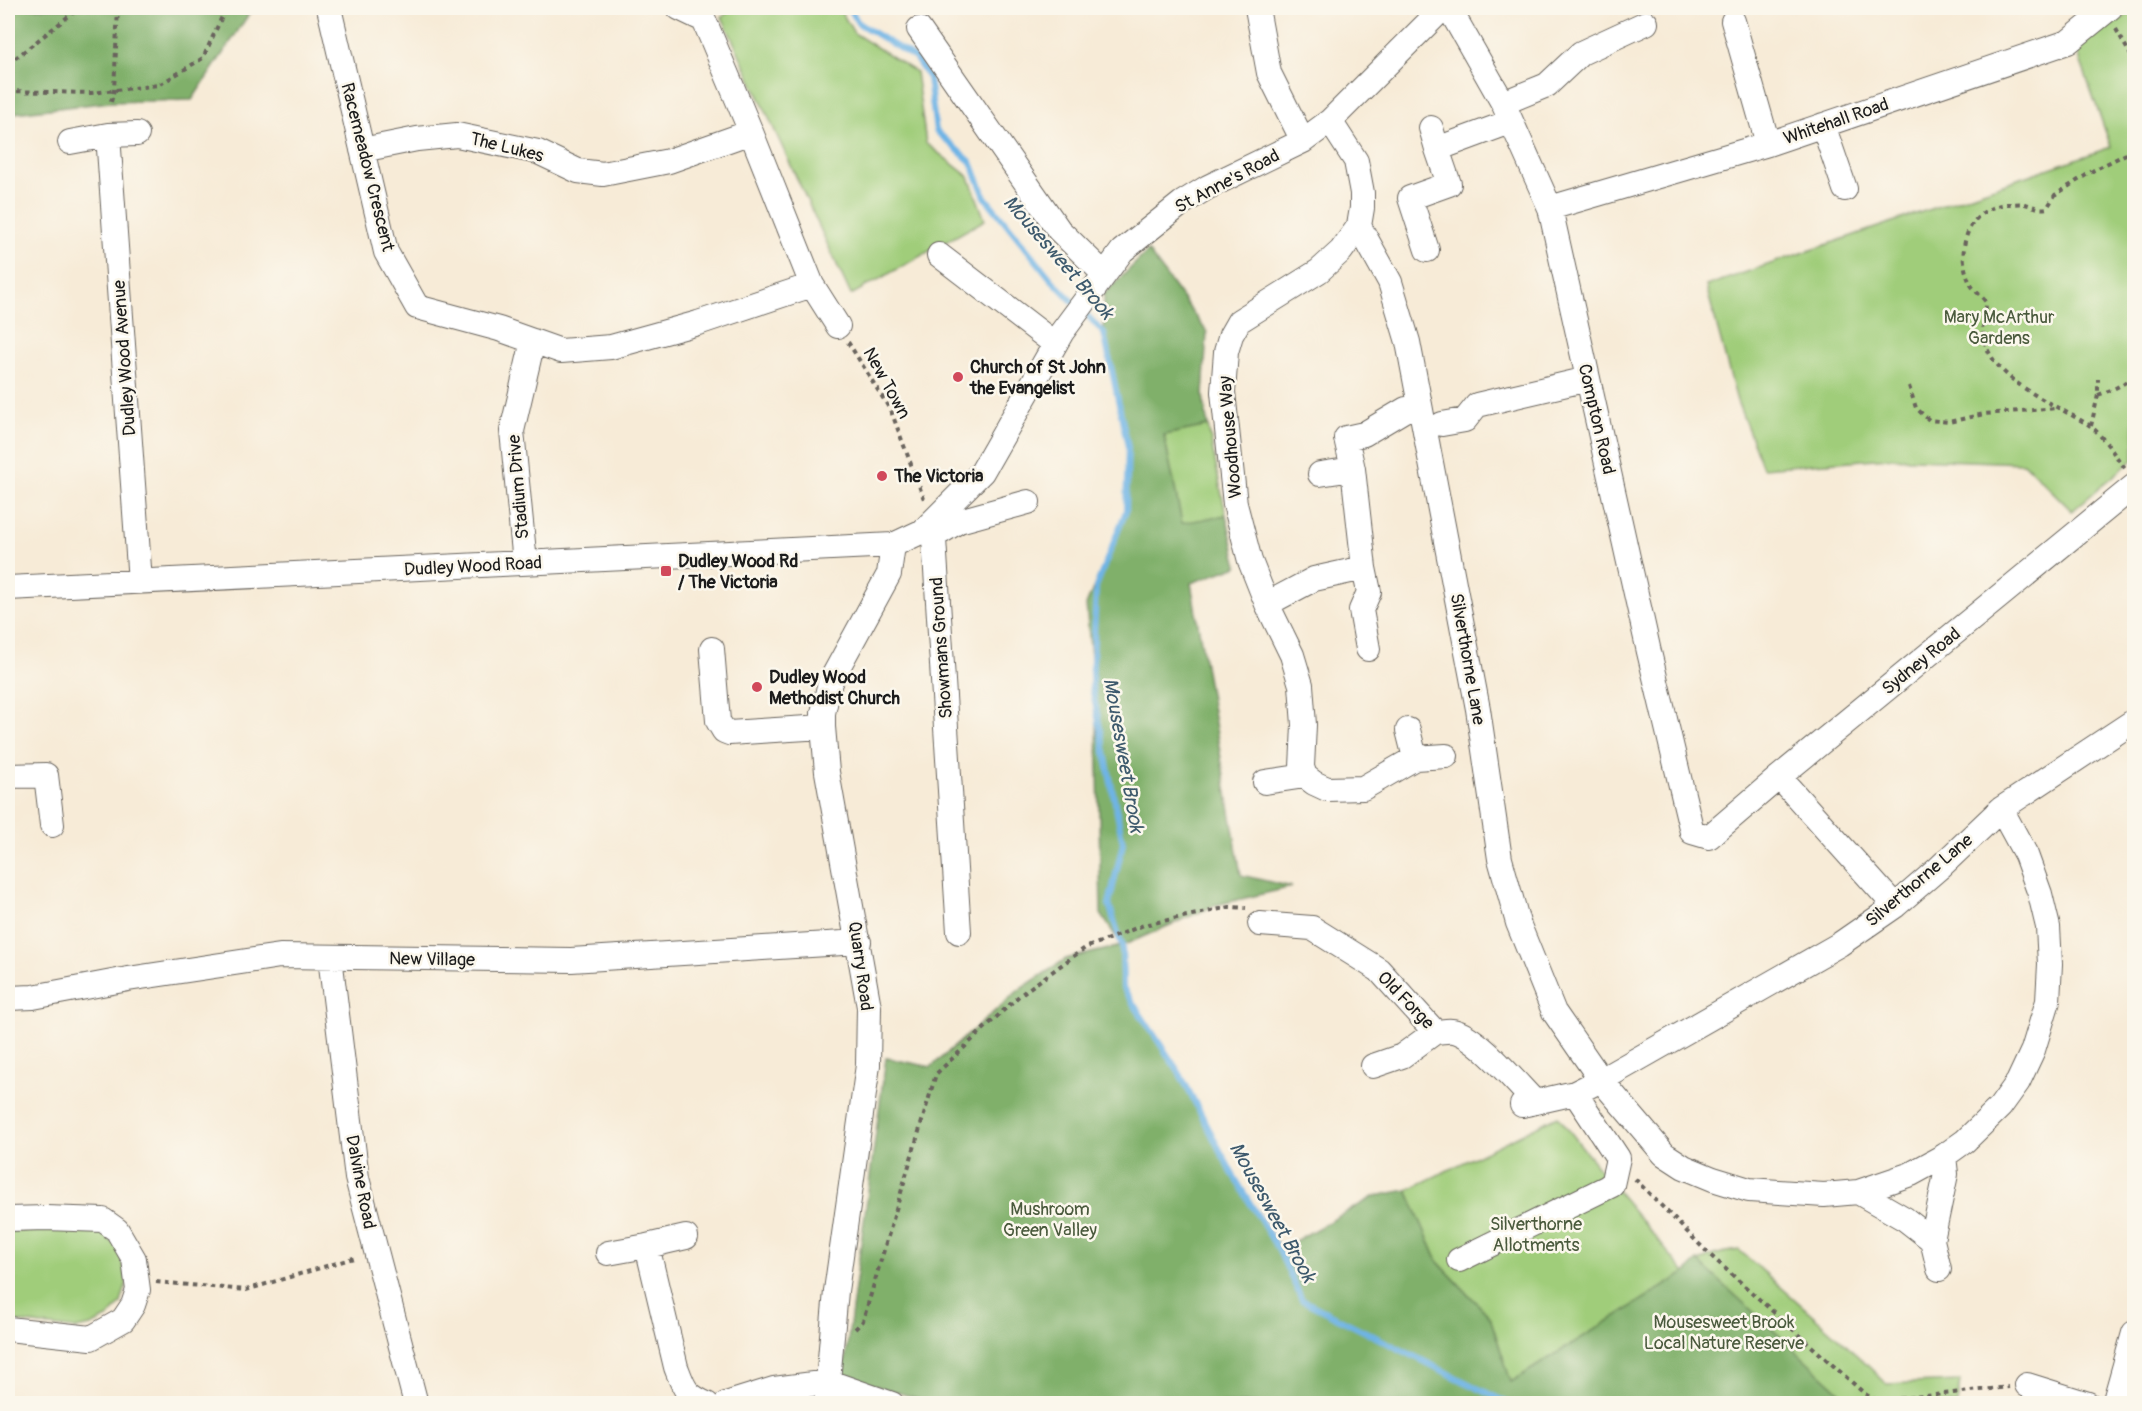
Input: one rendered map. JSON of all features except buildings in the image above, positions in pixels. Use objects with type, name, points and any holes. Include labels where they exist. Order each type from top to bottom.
[{"type":"street","name":"Racemeadow Crescent","points":[[329,8],[386,252],[417,307],[499,329],[561,351],[611,347],[698,323],[812,285]]},
{"type":"street","points":[[679,8],[704,20],[812,285],[838,326]]},
{"type":"street","points":[[1257,8],[1269,73],[1303,141]]},
{"type":"street","name":"St Anne's Road","points":[[933,529],[982,472],[1058,338],[1122,251],[1182,203],[1303,141],[1330,121],[1443,8]]},
{"type":"street","name":"Compton Road","points":[[1449,8],[1506,113],[1550,208],[1649,652],[1692,832],[1709,837]]},
{"type":"street","name":"Whitehall Road","points":[[1550,208],[1768,144],[2068,42],[2111,15]]},
{"type":"street","points":[[1733,21],[1768,144]]},
{"type":"street","points":[[1427,250],[1410,198],[1449,184],[1434,138],[1506,113],[1547,85],[1581,53],[1646,24]]},
{"type":"street","points":[[919,29],[1059,230],[1100,278]]},
{"type":"street","points":[[1330,121],[1356,161],[1362,193],[1359,226]]},
{"type":"street","points":[[1823,124],[1845,189]]},
{"type":"street","name":"The Lukes","points":[[362,150],[417,139],[457,135],[538,152],[578,171],[603,174],[669,162],[751,132]]},
{"type":"street","points":[[70,142],[108,135],[137,134]]},
{"type":"street","name":"Dudley Wood Avenue","points":[[108,135],[140,582]]},
{"type":"street","name":"Woodhouse Way","points":[[1305,776],[1302,767],[1304,725],[1301,685],[1292,655],[1267,604],[1250,561],[1235,504],[1223,392],[1226,352],[1239,321],[1319,271],[1341,251],[1359,226]]},
{"type":"street","name":"Silverthorne Lane","points":[[1359,226],[1390,282],[1408,342],[1478,709],[1500,859],[1518,923],[1554,1012],[1601,1080]]},
{"type":"street","points":[[939,255],[1058,338]]},
{"type":"street","name":"Stadium Drive","points":[[525,563],[512,431],[533,341]]},
{"type":"street","points":[[1442,424],[1465,420],[1477,405],[1588,379]]},
{"type":"street","points":[[1368,649],[1361,610],[1369,592],[1364,568],[1353,469],[1346,438],[1364,434],[1406,409]]},
{"type":"street","points":[[1320,474],[1353,469]]},
{"type":"street","name":"Sydney Road","points":[[1709,837],[2131,478]]},
{"type":"street","name":"Dudley Wood Road","points":[[8,588],[893,544],[923,531],[1028,502]]},
{"type":"street","name":"Showmans Ground","points":[[933,529],[959,932]]},
{"type":"street","name":"Quarry Road","points":[[827,1393],[836,1291],[868,1065],[869,1007],[827,772],[823,727],[830,682],[889,574],[893,544]]},
{"type":"street","points":[[1267,604],[1314,579],[1364,568]]},
{"type":"street","points":[[712,649],[718,721],[724,731],[729,733],[823,727]]},
{"type":"street","name":"Silverthorne Lane","points":[[1575,1093],[1840,944],[1895,906],[2001,809],[2134,722]]},
{"type":"street","points":[[1408,729],[1415,758]]},
{"type":"street","points":[[1264,782],[1305,776],[1328,789],[1363,788],[1415,758],[1446,756]]},
{"type":"street","points":[[8,776],[46,775],[52,825]]},
{"type":"street","points":[[1779,777],[1895,906]]},
{"type":"street","points":[[1601,1080],[1664,1154],[1684,1167],[1713,1179],[1760,1192],[1824,1195],[1858,1192],[1911,1174],[1965,1142],[2000,1107],[2018,1082],[2032,1050],[2048,1001],[2050,964],[2048,927],[2040,894],[2026,855],[2001,809]]},
{"type":"street","name":"Old Forge","points":[[1260,924],[1312,928],[1379,970],[1434,1032],[1452,1030],[1474,1042],[1528,1104],[1575,1093]]},
{"type":"street","name":"New Village","points":[[8,998],[33,997],[128,979],[280,956],[571,960],[859,942]]},
{"type":"street","name":"Dalvine Road","points":[[330,957],[357,1178],[416,1404]]},
{"type":"street","points":[[1373,1066],[1401,1056],[1434,1032]]},
{"type":"street","points":[[1459,1260],[1612,1185],[1618,1158],[1575,1093]]},
{"type":"street","points":[[1939,1269],[1932,1240],[1946,1174],[1944,1156]]},
{"type":"street","points":[[1858,1192],[1905,1219],[1932,1240]]},
{"type":"street","points":[[8,1219],[103,1221],[117,1230],[125,1242],[134,1259],[138,1281],[138,1290],[133,1305],[123,1320],[91,1338],[8,1329]]},
{"type":"street","points":[[608,1253],[686,1237]]},
{"type":"street","points":[[647,1246],[676,1367],[683,1386],[693,1398],[707,1404]]},
{"type":"street","points":[[2114,1404],[2134,1333]]},
{"type":"street","points":[[2027,1385],[2088,1404]]},
{"type":"street","points":[[726,1404],[774,1389],[827,1393],[892,1404]]},
{"type":"path","points":[[8,64],[79,8]]},
{"type":"path","points":[[111,102],[114,90],[118,8]]},
{"type":"path","points":[[8,90],[91,93],[159,85],[204,58],[226,8]]},
{"type":"path","points":[[2111,15],[2134,62]]},
{"type":"path","points":[[2131,478],[2091,426],[2057,408],[1999,368],[1984,339],[1983,324],[1986,302],[1970,284],[1965,270],[1966,234],[1975,218],[1988,208],[2023,203],[2040,210],[2047,208],[2055,195],[2065,188],[2134,150]]},
{"type":"path","name":"New Town","points":[[838,326],[891,411],[933,529]]},
{"type":"path","points":[[2098,394],[2118,388],[2128,382],[2134,373]]},
{"type":"path","points":[[2091,426],[2098,394],[2098,379]]},
{"type":"path","points":[[1909,386],[1916,408],[1929,420],[1949,422],[1984,414],[2057,408]]},
{"type":"path","points":[[831,1353],[863,1321],[936,1074],[1020,995],[1085,948],[1131,930]]},
{"type":"path","points":[[1618,1158],[1637,1181],[1710,1254],[1865,1394],[1878,1402],[2027,1385]]},
{"type":"path","points":[[138,1281],[246,1290],[376,1252]]},
{"type":"path","points":[[1906,1398],[1910,1404]]},
{"type":"green space","points":[[8,8],[253,8],[192,100],[111,102],[14,113],[8,121]]},
{"type":"green space","points":[[734,8],[839,8],[854,33],[916,72],[926,143],[969,177],[985,220],[851,295],[722,17]]},
{"type":"green space","name":"Mary McArthur Gardens","points":[[2134,14],[2134,459],[2072,511],[2024,463],[1888,458],[1763,468],[1737,401],[1706,286],[2111,147],[2076,48],[2127,15]]},
{"type":"green space","points":[[1148,251],[1207,332],[1203,396],[1208,426],[1164,435],[1182,523],[1226,515],[1238,566],[1191,583],[1241,875],[1292,887],[1216,905],[1122,946],[1101,914],[1097,719],[1086,605],[1126,511],[1128,447],[1104,333],[1104,294]]},
{"type":"green space","points":[[1208,426],[1226,515],[1182,524],[1164,435]]},
{"type":"green space","name":"Mushroom Green Valley","points":[[1122,946],[1123,988],[1198,1108],[1232,1173],[1311,1296],[1490,1317],[1438,1262],[1407,1190],[1558,1116],[1685,1273],[1710,1256],[1739,1250],[1887,1384],[1960,1381],[1957,1404],[936,1404],[886,1058],[931,1067],[1019,990],[1066,959]]},
{"type":"green space","name":"Mushroom Green Valley","points":[[1122,946],[1123,988],[1180,1074],[1232,1173],[1279,1250],[1375,1196],[1407,1190],[1438,1262],[1490,1317],[1511,1382],[1685,1273],[1698,1261],[1850,1403],[936,1404],[843,1376],[886,1058],[931,1067],[1019,990],[1066,959]]},
{"type":"green space","points":[[96,1228],[119,1248],[127,1282],[121,1303],[109,1317],[91,1326],[76,1329],[8,1321],[8,1231]]},
{"type":"waterway","name":"Mousesweet Brook","points":[[850,8],[858,23],[915,58],[929,78],[936,131],[971,162],[985,197],[1051,279],[1075,304]]},
{"type":"waterway","name":"Mousesweet Brook","points":[[1083,311],[1104,333],[1128,447],[1126,511],[1096,587],[1092,687],[1123,843],[1109,904],[1122,946],[1123,988],[1180,1074],[1232,1173],[1279,1251],[1302,1300],[1509,1404]]},
{"type":"place","name":"Church of St John the Evangelist","points":[[958,377]]},
{"type":"place","name":"The Victoria","points":[[882,476]]},
{"type":"place","name":"Dudley Wood Rd / The Victoria","points":[[666,571]]},
{"type":"place","name":"Dudley Wood Methodist Church","points":[[757,687]]},
{"type":"park label","name":"Silverthorne Allotments","points":[[1536,1234]]},
{"type":"park label","name":"Mousesweet Brook Local Nature Reserve","points":[[1724,1332]]}]
